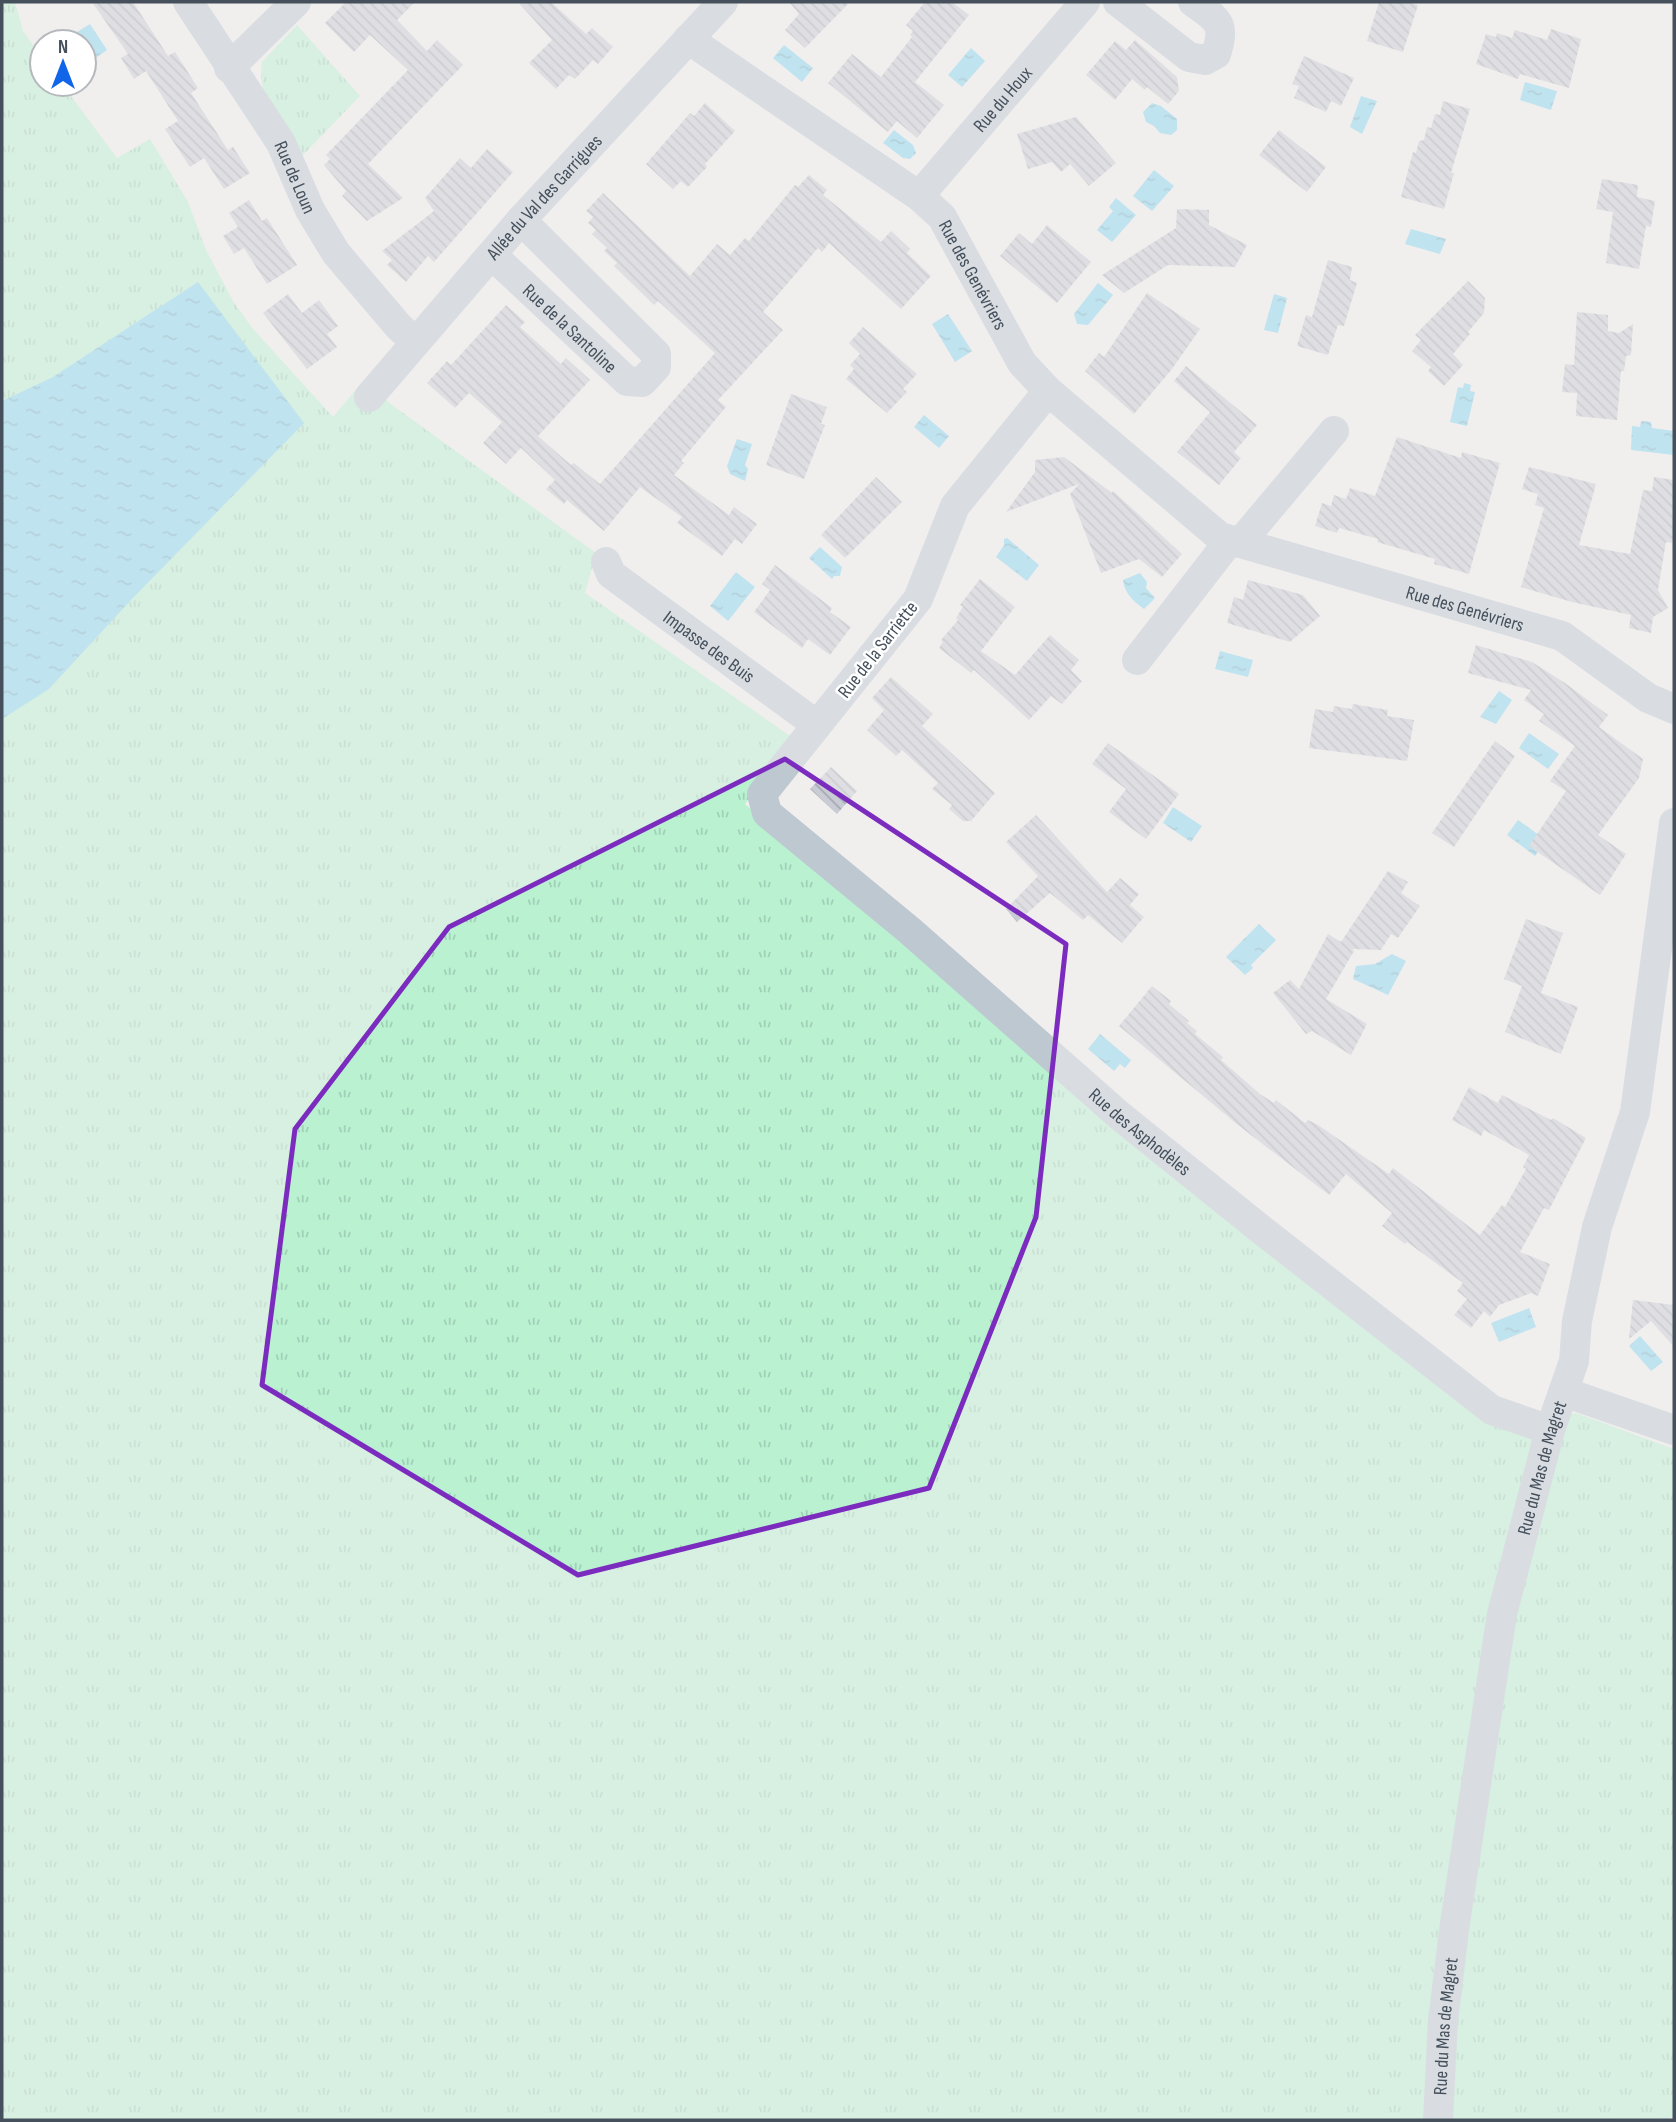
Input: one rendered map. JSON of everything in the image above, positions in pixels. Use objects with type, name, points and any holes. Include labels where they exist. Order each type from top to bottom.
[{"type":"street","name":"Rue de Loun","points":[[188,2],[281,144],[310,210],[336,253],[399,327],[416,342]]},
{"type":"street","points":[[229,68],[296,2]]},
{"type":"street","name":"Allée du Val des Garrigues","points":[[369,397],[521,220],[723,2]]},
{"type":"street","name":"Rue du Houx","points":[[919,196],[1085,2]]},
{"type":"street","points":[[1118,2],[1189,57],[1206,60],[1216,54],[1222,32],[1219,21],[1192,2]]},
{"type":"street","name":"Rue des Genévriers","points":[[688,39],[919,196],[942,217],[1022,363],[1048,391],[1220,537],[1562,636],[1648,698],[1674,709]]},
{"type":"street","name":"Rue de la Santoline","points":[[492,255],[627,381],[642,382],[656,367],[656,354],[521,220]]},
{"type":"street","name":"Rue de la Sarriette","points":[[762,794],[918,599],[954,506],[1048,391]]},
{"type":"street","points":[[1137,660],[1235,541],[1334,430]]},
{"type":"street","name":"Impasse des Buis","points":[[606,562],[611,574],[817,725]]},
{"type":"street","name":"Rue des Asphodèles","points":[[762,794],[767,813],[909,930],[1120,1116],[1492,1410],[1550,1430]]},
{"type":"street","name":"Rue du Mas de Magret","points":[[1438,2120],[1443,2021],[1452,1947],[1502,1614],[1550,1430],[1574,1361],[1577,1321],[1597,1227],[1635,1112],[1674,826]]},
{"type":"street","points":[[1564,1392],[1674,1430]]},
{"type":"highlighted area","points":[[785,759],[1066,944],[1036,1217],[929,1488],[578,1575],[262,1385],[295,1129],[449,927]]},
{"type":"green space","points":[[2,2],[15,2],[23,31],[28,38],[28,98],[72,98],[117,158],[150,139],[188,202],[206,250],[233,301],[253,329],[333,417],[364,380],[392,405],[596,553],[585,593],[793,738],[745,804],[1201,1195],[1502,1425],[1576,1413],[1674,1449],[1674,2115],[1668,2120],[2,2120]]},
{"type":"green space","points":[[297,25],[360,96],[302,156],[263,89],[261,75],[262,62]]},
{"type":"water","points":[[98,36],[107,50],[98,56]]},
{"type":"water","points":[[784,45],[813,68],[802,82],[773,58]]},
{"type":"water","points":[[971,48],[985,61],[962,87],[948,75]]},
{"type":"water","points":[[1525,82],[1557,91],[1551,110],[1520,100]]},
{"type":"water","points":[[1361,96],[1377,101],[1362,134],[1350,127]]},
{"type":"water","points":[[1152,103],[1161,106],[1177,119],[1177,130],[1171,135],[1160,133],[1146,122],[1143,112]]},
{"type":"water","points":[[894,130],[913,145],[916,153],[910,159],[903,158],[883,143]]},
{"type":"water","points":[[1154,170],[1174,186],[1152,211],[1133,196]]},
{"type":"water","points":[[1116,198],[1136,215],[1112,242],[1097,230],[1113,211],[1109,207]]},
{"type":"water","points":[[1411,229],[1446,239],[1440,254],[1405,244]]},
{"type":"water","points":[[198,282],[304,423],[131,600],[49,689],[2,719],[2,401],[53,377]]},
{"type":"water","points":[[1098,283],[1113,295],[1088,325],[1077,324],[1074,314]]},
{"type":"water","points":[[1274,294],[1287,298],[1278,333],[1264,330]]},
{"type":"water","points":[[948,314],[972,351],[955,362],[932,324]]},
{"type":"water","points":[[1464,383],[1471,385],[1470,391],[1475,392],[1467,426],[1450,422],[1458,387],[1463,388]]},
{"type":"water","points":[[924,415],[949,436],[939,448],[914,427]]},
{"type":"water","points":[[1641,421],[1651,422],[1652,428],[1674,431],[1674,455],[1631,450],[1632,426],[1640,427]]},
{"type":"water","points":[[737,439],[752,444],[745,465],[748,469],[745,481],[730,474],[727,466]]},
{"type":"water","points":[[1007,538],[1039,565],[1027,581],[996,557]]},
{"type":"water","points":[[820,547],[842,567],[840,576],[834,576],[832,579],[809,558]]},
{"type":"water","points":[[736,572],[755,587],[728,621],[710,606]]},
{"type":"water","points":[[1140,573],[1147,582],[1146,588],[1155,598],[1144,609],[1130,597],[1123,580]]},
{"type":"water","points":[[1220,651],[1253,660],[1248,677],[1215,669]]},
{"type":"water","points":[[1499,691],[1512,700],[1496,724],[1480,717]]},
{"type":"water","points":[[1529,733],[1559,754],[1548,769],[1519,748]]},
{"type":"water","points":[[1173,807],[1202,826],[1191,842],[1163,823]]},
{"type":"water","points":[[1518,820],[1546,840],[1535,856],[1507,835]]},
{"type":"water","points":[[1259,924],[1276,940],[1251,965],[1253,968],[1245,975],[1226,957]]},
{"type":"water","points":[[1392,954],[1406,961],[1388,995],[1353,979],[1356,966],[1375,964]]},
{"type":"water","points":[[1100,1034],[1131,1060],[1125,1068],[1120,1064],[1114,1071],[1088,1049]]},
{"type":"water","points":[[1529,1308],[1536,1327],[1499,1342],[1491,1323]]},
{"type":"water","points":[[1640,1336],[1663,1362],[1651,1371],[1629,1346]]},
{"type":"building","points":[[92,2],[133,2],[168,56],[175,52],[198,88],[191,93],[228,150],[233,147],[250,173],[224,189],[204,158],[190,167],[165,129],[178,121],[146,71],[134,79],[121,58],[128,54]]},
{"type":"building","points":[[346,2],[415,2],[397,20],[427,51],[437,40],[463,65],[368,164],[403,198],[367,221],[342,196],[346,191],[324,165],[330,159],[326,155],[408,70],[370,35],[354,52],[325,23]]},
{"type":"building","points":[[518,2],[551,2],[586,34],[592,28],[613,47],[598,64],[593,60],[575,79],[569,75],[556,89],[529,63],[552,40]]},
{"type":"building","points":[[789,2],[850,2],[805,48],[785,30],[799,14]]},
{"type":"building","points":[[925,2],[952,2],[969,15],[915,82],[944,105],[917,138],[897,121],[888,132],[828,83],[852,54],[881,77],[912,37],[910,35],[913,31],[906,25]]},
{"type":"building","points":[[1379,2],[1418,5],[1403,52],[1367,41]]},
{"type":"building","points":[[1551,29],[1581,39],[1569,88],[1520,74],[1518,79],[1476,64],[1486,34],[1496,37],[1497,33],[1512,38],[1515,30],[1547,40]]},
{"type":"building","points":[[1135,40],[1177,77],[1179,91],[1168,104],[1132,79],[1115,100],[1086,75],[1115,41],[1126,50]]},
{"type":"building","points":[[1304,56],[1354,78],[1341,106],[1331,101],[1326,112],[1294,98],[1299,86],[1292,84]]},
{"type":"building","points":[[1443,101],[1470,109],[1451,173],[1454,173],[1444,209],[1401,197],[1413,152],[1416,153],[1419,141],[1424,140],[1427,127],[1431,128],[1435,114],[1440,115]]},
{"type":"building","points":[[705,103],[735,131],[688,187],[681,181],[673,189],[646,164],[690,113],[694,116]]},
{"type":"building","points":[[1076,117],[1116,163],[1089,186],[1070,164],[1061,172],[1052,162],[1028,169],[1017,134]]},
{"type":"building","points":[[1279,130],[1326,167],[1307,192],[1259,155]]},
{"type":"building","points":[[487,149],[513,172],[434,262],[428,256],[406,282],[387,265],[392,260],[382,251],[434,211],[425,198],[460,158],[471,168]]},
{"type":"building","points":[[809,175],[827,190],[823,195],[881,242],[891,231],[910,249],[907,253],[931,276],[901,309],[829,243],[822,252],[818,248],[763,312],[783,330],[718,400],[726,407],[681,461],[684,463],[674,475],[729,515],[734,507],[757,524],[742,544],[735,539],[722,556],[677,523],[682,517],[640,487],[604,531],[567,500],[564,504],[546,489],[555,480],[521,448],[506,464],[483,443],[502,422],[469,393],[455,408],[427,383],[447,361],[451,365],[506,305],[525,322],[520,327],[561,364],[566,358],[590,380],[538,436],[571,465],[574,463],[600,484],[715,353],[658,301],[654,305],[614,266],[617,263],[604,251],[607,248],[592,234],[596,230],[588,223],[593,217],[586,211],[603,193],[690,276],[717,244],[730,255],[745,238],[749,241],[795,185],[798,187]]},
{"type":"building","points":[[1602,179],[1638,185],[1637,197],[1655,201],[1651,227],[1646,226],[1639,269],[1606,263],[1613,212],[1596,209]]},
{"type":"building","points":[[249,200],[262,221],[267,218],[297,265],[267,284],[244,248],[234,254],[223,236],[238,227],[229,213]]},
{"type":"building","points":[[1177,209],[1209,210],[1209,225],[1247,245],[1235,267],[1168,265],[1124,293],[1102,275],[1176,228]]},
{"type":"building","points":[[1047,225],[1091,262],[1057,303],[1000,256],[1019,233],[1032,244]]},
{"type":"building","points":[[1328,260],[1352,267],[1350,280],[1357,283],[1344,326],[1338,325],[1328,355],[1297,346],[1306,315],[1312,317]]},
{"type":"building","points":[[1468,281],[1485,298],[1484,313],[1453,354],[1463,365],[1444,386],[1428,371],[1431,367],[1412,351],[1421,340],[1415,335]]},
{"type":"building","points":[[1147,293],[1200,329],[1172,369],[1134,414],[1085,371],[1099,353],[1104,357]]},
{"type":"building","points":[[288,294],[302,313],[319,300],[338,326],[327,334],[337,347],[307,369],[263,313]]},
{"type":"building","points":[[1577,312],[1608,315],[1608,331],[1619,333],[1633,324],[1631,355],[1626,356],[1624,371],[1621,371],[1617,420],[1576,416],[1577,393],[1562,392],[1565,364],[1574,365]]},
{"type":"building","points":[[863,327],[917,374],[903,389],[907,392],[887,413],[846,379],[854,369],[850,365],[860,354],[849,343]]},
{"type":"building","points":[[1186,366],[1257,425],[1234,452],[1241,458],[1219,485],[1177,452],[1210,412],[1174,381]]},
{"type":"building","points":[[791,394],[827,407],[821,424],[825,425],[804,479],[766,465]]},
{"type":"building","points":[[1397,437],[1461,458],[1462,452],[1500,463],[1469,574],[1434,564],[1435,559],[1377,542],[1378,539],[1339,528],[1337,533],[1315,526],[1322,503],[1331,506],[1334,495],[1346,499],[1350,488],[1375,496]]},
{"type":"building","points":[[1064,457],[1112,493],[1113,491],[1182,554],[1162,577],[1139,559],[1101,573],[1070,494],[1079,484],[1006,512],[1035,472],[1035,460]]},
{"type":"building","points":[[1529,467],[1596,484],[1579,545],[1630,554],[1643,490],[1652,491],[1654,477],[1674,480],[1674,532],[1672,543],[1666,542],[1658,590],[1668,608],[1653,617],[1651,633],[1629,628],[1631,615],[1521,587],[1544,508],[1535,505],[1538,494],[1522,489]]},
{"type":"building","points":[[876,477],[902,502],[845,558],[821,535]]},
{"type":"building","points":[[775,565],[832,608],[830,612],[851,627],[830,655],[808,639],[802,648],[754,612],[770,590],[762,584]]},
{"type":"building","points":[[980,579],[1015,607],[981,651],[1015,675],[1050,635],[1079,660],[1071,670],[1082,681],[1062,704],[1051,696],[1029,720],[974,670],[971,673],[939,648],[943,642],[941,640],[958,620],[956,618],[963,607],[960,605]]},
{"type":"building","points":[[1248,580],[1303,595],[1320,616],[1290,642],[1227,623],[1234,597],[1243,600]]},
{"type":"building","points":[[1476,645],[1532,662],[1565,683],[1608,715],[1599,727],[1643,759],[1639,778],[1598,835],[1626,854],[1600,895],[1529,846],[1566,791],[1550,781],[1575,746],[1539,721],[1544,714],[1524,700],[1531,690],[1468,673]]},
{"type":"building","points":[[891,677],[933,714],[922,726],[995,793],[971,821],[963,821],[949,809],[952,805],[932,789],[938,783],[902,750],[896,756],[867,730],[884,710],[872,698]]},
{"type":"building","points":[[1353,704],[1388,710],[1387,716],[1414,720],[1407,761],[1309,748],[1315,709],[1333,712],[1334,706],[1352,709]]},
{"type":"building","points":[[1495,741],[1515,756],[1454,847],[1432,833]]},
{"type":"building","points":[[1108,743],[1179,794],[1146,839],[1109,812],[1126,789],[1092,764]]},
{"type":"building","points":[[831,767],[857,791],[837,814],[810,789]]},
{"type":"building","points":[[1036,815],[1107,892],[1120,878],[1139,894],[1130,905],[1144,917],[1122,943],[1088,915],[1083,920],[1050,893],[1017,922],[1006,909],[1038,876],[1006,842]]},
{"type":"building","points":[[1388,871],[1408,882],[1401,893],[1420,906],[1398,938],[1391,934],[1381,950],[1352,949],[1354,951],[1326,999],[1367,1024],[1351,1055],[1312,1031],[1306,1034],[1273,993],[1290,980],[1299,989],[1328,934],[1341,942]]},
{"type":"building","points":[[1526,919],[1563,933],[1541,993],[1578,1007],[1561,1054],[1505,1032],[1522,986],[1504,979]]},
{"type":"building","points":[[1152,986],[1171,1001],[1169,1004],[1197,1031],[1195,1034],[1223,1057],[1221,1060],[1260,1094],[1274,1103],[1276,1100],[1305,1123],[1308,1120],[1318,1125],[1389,1174],[1393,1168],[1480,1235],[1502,1205],[1505,1207],[1526,1169],[1523,1167],[1529,1155],[1484,1130],[1481,1136],[1452,1120],[1469,1087],[1498,1103],[1502,1095],[1551,1120],[1553,1118],[1586,1138],[1549,1210],[1544,1208],[1520,1252],[1550,1264],[1538,1296],[1531,1293],[1499,1305],[1490,1317],[1484,1311],[1471,1328],[1454,1315],[1467,1299],[1457,1291],[1463,1283],[1382,1226],[1392,1213],[1346,1174],[1329,1195],[1238,1125],[1119,1026]]},
{"type":"building","points":[[1633,1300],[1674,1305],[1674,1347],[1651,1321],[1629,1339]]}]
